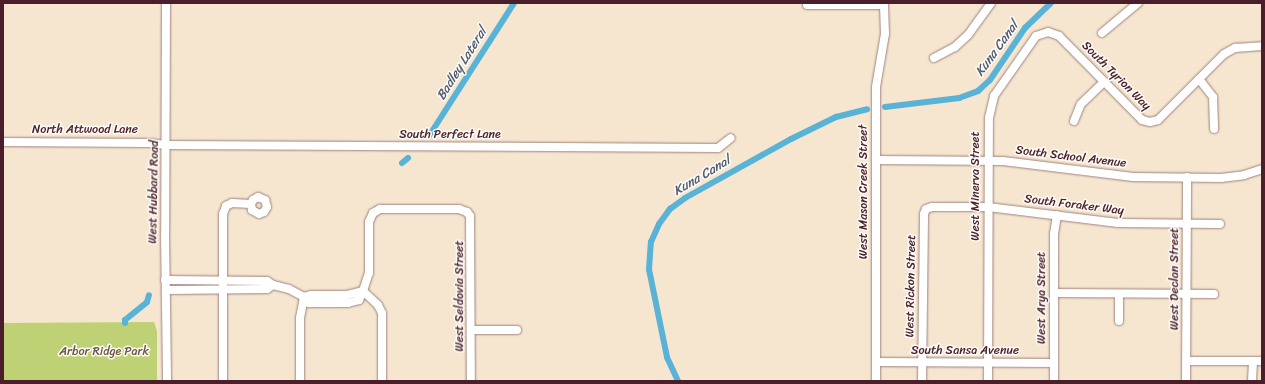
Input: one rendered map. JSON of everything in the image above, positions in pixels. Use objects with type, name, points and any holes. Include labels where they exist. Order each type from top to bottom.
[{"type":"street","name":"West Hubbard Road","points":[[166,3],[166,381]]},
{"type":"street","points":[[934,58],[955,47],[968,36],[991,3]]},
{"type":"street","points":[[1102,33],[1138,3]]},
{"type":"street","points":[[807,5],[884,4]]},
{"type":"street","name":"West Mason Creek Street","points":[[876,381],[876,87],[885,34],[884,4]]},
{"type":"street","name":"South Tyrion Way","points":[[1048,32],[1059,36],[1142,120],[1150,122],[1158,120],[1224,54],[1235,48],[1262,46]]},
{"type":"street","name":"West Minerva Street","points":[[988,381],[989,118],[994,96],[1036,36],[1048,32]]},
{"type":"street","points":[[1199,79],[1213,97],[1214,129]]},
{"type":"street","points":[[1074,121],[1081,104],[1104,82]]},
{"type":"street","name":"South Perfect Lane","points":[[166,145],[718,148],[730,138]]},
{"type":"street","name":"North Attwood Lane","points":[[3,142],[149,142],[166,145]]},
{"type":"street","name":"South School Avenue","points":[[876,160],[989,161],[1037,164],[1133,177],[1231,177],[1244,175],[1262,169]]},
{"type":"street","name":"West Declan Street","points":[[1186,381],[1187,177]]},
{"type":"street","points":[[223,381],[223,214],[226,206],[232,203],[251,204]]},
{"type":"street","name":"South Foraker Way","points":[[926,210],[932,207],[988,207],[1118,223],[1220,224]]},
{"type":"street","name":"West Seldovia Street","points":[[363,291],[369,273],[369,222],[373,213],[380,209],[459,209],[467,212],[472,222],[471,381]]},
{"type":"street","name":"West Rickon Street","points":[[922,381],[924,214],[926,210]]},
{"type":"street","name":"West Arya Street","points":[[1054,381],[1054,234],[1057,215]]},
{"type":"street","points":[[166,280],[268,281],[273,285],[289,289],[304,297],[309,303],[348,304],[358,300],[363,291],[378,305],[382,313],[382,381]]},
{"type":"street","points":[[166,290],[268,289],[273,285]]},
{"type":"street","points":[[1054,293],[1214,294]]},
{"type":"street","points":[[1119,294],[1119,321]]},
{"type":"street","points":[[300,381],[300,318],[304,297]]},
{"type":"street","points":[[472,330],[518,330]]},
{"type":"street","points":[[1186,361],[1262,361]]},
{"type":"street","points":[[1252,381],[1253,361]]},
{"type":"street","name":"South Sansa Avenue","points":[[876,362],[1054,363]]},
{"type":"green space","name":"Arbor Ridge Park","points":[[154,322],[157,331],[157,381],[3,381],[3,323]]},
{"type":"waterway","name":"Badley Lateral","points":[[429,136],[514,3]]},
{"type":"waterway","name":"Kuna Canal","points":[[885,107],[959,98],[978,91],[990,80],[1025,28],[1051,3]]},
{"type":"waterway","name":"Kuna Canal","points":[[678,381],[667,357],[649,269],[651,242],[659,224],[670,209],[685,198],[791,139],[836,117],[867,109]]},
{"type":"waterway","name":"Badley Lateral","points":[[402,163],[408,158]]},
{"type":"waterway","name":"Badley Lateral","points":[[125,323],[125,320],[147,302],[149,295]]}]
